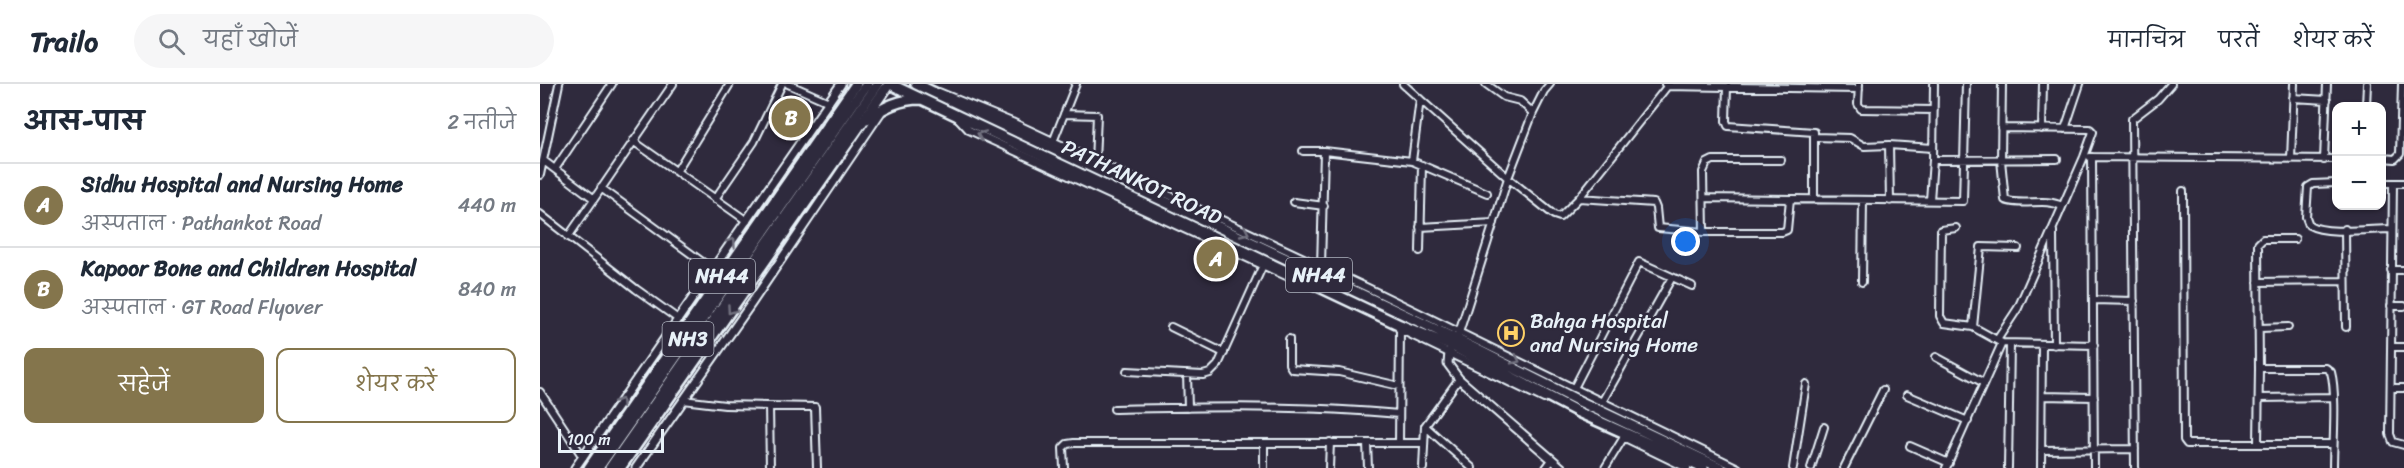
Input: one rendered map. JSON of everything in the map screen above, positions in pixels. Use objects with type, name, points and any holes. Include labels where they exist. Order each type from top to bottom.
[{"type":"highway","name":"NH44","points":[[589,468],[856,84]]},
{"type":"highway","name":"NH3","points":[[610,468],[867,84]]},
{"type":"highway","name":"NH3","points":[[598,468],[878,84]]},
{"type":"highway","name":"NH44","points":[[890,84],[922,99]]},
{"type":"highway","points":[[861,124],[890,84]]},
{"type":"highway","name":"NH44","points":[[921,85],[1721,468]]},
{"type":"highway","name":"NH44","points":[[620,468],[861,124],[884,107],[910,99],[922,99]]},
{"type":"highway","name":"PATHANKOT ROAD","points":[[922,99],[1400,327],[1454,342],[1578,412],[1703,468]]},
{"type":"street","points":[[540,175],[559,84]]},
{"type":"street","points":[[555,168],[612,84]]},
{"type":"street","points":[[568,237],[673,84]]},
{"type":"street","points":[[676,172],[730,84]]},
{"type":"street","points":[[715,199],[754,142],[782,84]]},
{"type":"street","points":[[788,84],[829,102]]},
{"type":"street","points":[[576,468],[841,84]]},
{"type":"street","points":[[1053,142],[1076,84]]},
{"type":"street","points":[[1403,84],[1508,178],[1557,217],[1563,216],[1579,198],[1667,85],[1859,87],[1859,107],[1864,110],[1934,110]]},
{"type":"street","points":[[1486,84],[1504,98],[1520,101],[1533,113]]},
{"type":"street","points":[[1550,84],[1533,113],[1508,178],[1448,364],[1459,379],[1562,468]]},
{"type":"street","points":[[1930,200],[1934,148],[1934,84]]},
{"type":"street","points":[[1704,198],[1964,200],[1966,84]]},
{"type":"street","points":[[2002,84],[2001,160],[2005,200],[2051,201],[2062,206]]},
{"type":"street","points":[[2042,129],[2043,84]]},
{"type":"street","points":[[2065,129],[2080,84]]},
{"type":"street","points":[[2135,468],[2133,117],[2158,99],[2170,84]]},
{"type":"street","points":[[2291,159],[2294,84]]},
{"type":"street","points":[[2325,160],[2327,84]]},
{"type":"street","points":[[2366,102],[2367,84]]},
{"type":"street","points":[[2386,158],[2395,159],[2400,154],[2402,84]]},
{"type":"street","points":[[921,85],[949,94],[1321,267],[1624,437],[1687,468]]},
{"type":"street","points":[[1727,87],[1726,121],[1728,126],[1812,132],[1815,137],[1814,200]]},
{"type":"street","points":[[2293,98],[2327,100]]},
{"type":"street","points":[[1412,161],[1420,99]]},
{"type":"street","points":[[636,468],[884,107]]},
{"type":"street","points":[[1064,114],[1097,115],[1095,162]]},
{"type":"street","points":[[956,115],[969,130],[1400,327],[1399,443]]},
{"type":"street","points":[[1910,446],[1948,466],[2000,342],[2018,308],[2084,157],[2093,130],[2001,128]]},
{"type":"street","points":[[1815,137],[1850,138],[1864,146],[1934,148]]},
{"type":"street","points":[[633,141],[747,221]]},
{"type":"street","points":[[1889,145],[1890,201]]},
{"type":"street","points":[[1304,151],[1324,151],[1412,161],[1487,193]]},
{"type":"street","points":[[1321,267],[1324,151]]},
{"type":"street","points":[[2084,157],[2332,159]]},
{"type":"street","points":[[2092,157],[2094,468]]},
{"type":"street","points":[[1933,160],[2057,159]]},
{"type":"street","points":[[1704,231],[1704,172],[1709,161],[1781,160]]},
{"type":"street","points":[[544,161],[593,198]]},
{"type":"street","points":[[1420,251],[1422,165]]},
{"type":"street","points":[[2332,183],[2313,184],[2308,187],[2306,216],[2309,225],[2316,228],[2345,230],[2391,229]]},
{"type":"street","points":[[2386,183],[2404,183]]},
{"type":"street","points":[[2392,183],[2390,434],[2393,442],[2404,445]]},
{"type":"street","points":[[601,188],[712,269]]},
{"type":"street","points":[[2182,191],[2184,440],[2187,444],[2333,444]]},
{"type":"street","points":[[1579,198],[1654,203],[1658,228],[1785,232],[1788,226],[1790,199]]},
{"type":"street","points":[[1862,282],[1863,200]]},
{"type":"street","points":[[1294,202],[1324,206]]},
{"type":"street","points":[[540,214],[678,319]]},
{"type":"street","points":[[1420,226],[1494,223]]},
{"type":"street","points":[[1956,228],[1941,230],[1941,321],[1949,325],[1973,327],[2000,342],[2010,344],[2094,345]]},
{"type":"street","points":[[2053,228],[2054,345]]},
{"type":"street","points":[[2345,230],[2346,327]]},
{"type":"street","points":[[2258,444],[2260,328],[2257,250],[2260,240],[2295,239]]},
{"type":"street","points":[[1973,327],[1981,247],[2018,248]]},
{"type":"street","points":[[1574,388],[1638,262],[1671,279],[1692,286]]},
{"type":"street","points":[[1127,371],[1210,373],[1218,365],[1224,353],[1263,265]]},
{"type":"street","points":[[2391,270],[2404,270]]},
{"type":"street","points":[[1602,402],[1671,279]]},
{"type":"street","points":[[2258,282],[2345,281]]},
{"type":"street","points":[[2093,300],[2134,301]]},
{"type":"street","points":[[2391,306],[2404,306]]},
{"type":"street","points":[[1171,327],[1224,353]]},
{"type":"street","points":[[2260,328],[2288,327]]},
{"type":"street","points":[[1289,339],[1289,364],[1292,369],[1339,372],[1399,386]]},
{"type":"street","points":[[1454,342],[1574,388],[1738,468]]},
{"type":"street","points":[[2008,468],[2010,344]]},
{"type":"street","points":[[2041,468],[2042,345]]},
{"type":"street","points":[[2391,347],[2404,347]]},
{"type":"street","points":[[1936,357],[1984,383]]},
{"type":"street","points":[[2259,368],[2326,368],[2332,375],[2332,468]]},
{"type":"street","points":[[1187,374],[1188,408]]},
{"type":"street","points":[[1423,468],[1425,426],[1459,379]]},
{"type":"street","points":[[1793,468],[1806,384]]},
{"type":"street","points":[[2391,388],[2404,388]]},
{"type":"street","points":[[1844,468],[1883,390]]},
{"type":"street","points":[[540,392],[583,457]]},
{"type":"street","points":[[1907,395],[1968,421]]},
{"type":"street","points":[[2042,396],[2094,397]]},
{"type":"street","points":[[2259,398],[2333,397]]},
{"type":"street","points":[[683,400],[724,405],[815,407],[817,468]]},
{"type":"street","points":[[769,406],[770,468]]},
{"type":"street","points":[[1114,409],[1311,407],[1399,414]]},
{"type":"street","points":[[1425,426],[1472,468]]},
{"type":"street","points":[[1811,468],[1824,427]]},
{"type":"street","points":[[1605,468],[1624,437]]},
{"type":"street","points":[[1329,468],[1330,442]]},
{"type":"street","points":[[1367,442],[1368,468]]},
{"type":"street","points":[[1264,443],[1264,468]]},
{"type":"street","points":[[1064,468],[1063,448],[1069,444],[1424,443]]},
{"type":"street","points":[[2041,450],[2135,449]]},
{"type":"street","points":[[1546,468],[1552,460]]},
{"type":"place","name":"Kapoor Bone and Children Hospital","points":[[791,118]]},
{"type":"place","name":"Sidhu Hospital and Nursing Home","points":[[1216,259]]},
{"type":"place","name":"Bahga Hospital and Nursing Home","points":[[1511,333]]}]
